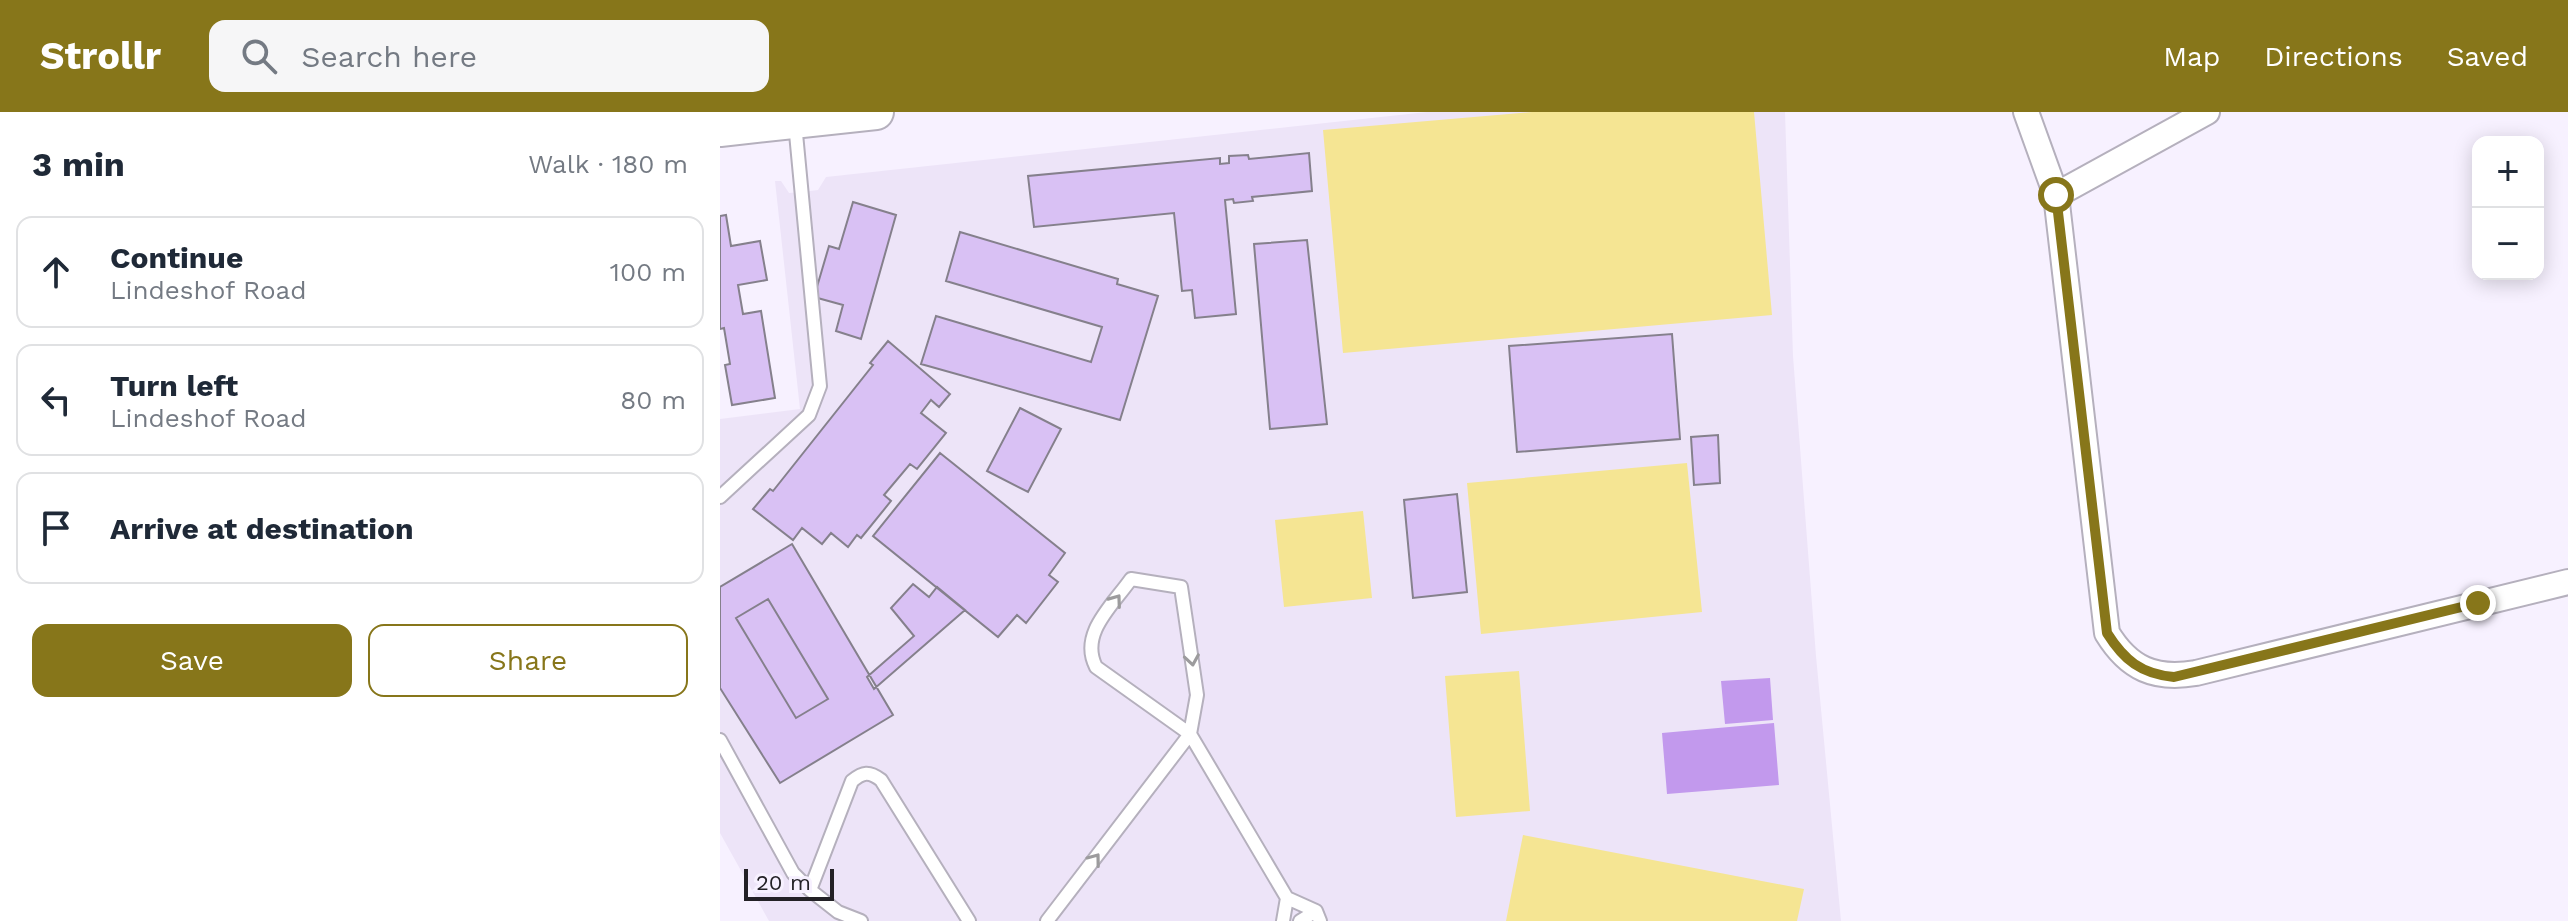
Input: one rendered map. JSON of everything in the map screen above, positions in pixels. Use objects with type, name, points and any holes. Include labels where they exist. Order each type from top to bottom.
[{"type":"street","points":[[720,129],[876,112]]},
{"type":"street","points":[[2026,112],[2056,195],[2107,633],[2118,651],[2136,668],[2157,676],[2196,673],[2568,582]]},
{"type":"street","points":[[2056,195],[2207,112]]},
{"type":"lane","points":[[720,497],[809,415],[820,386],[795,121]]},
{"type":"lane","points":[[1047,921],[1190,734],[1197,695],[1181,587],[1131,579],[1092,633],[1089,654],[1096,667],[1190,734],[1287,898],[1318,916]]},
{"type":"lane","points":[[720,740],[793,873],[838,912],[861,921]]},
{"type":"lane","points":[[810,890],[852,781],[861,774],[872,773],[881,780],[969,921]]},
{"type":"lane","points":[[1283,921],[1287,898]]},
{"type":"lane","points":[[1300,921],[1318,916]]},
{"type":"shaded area","points":[[1427,112],[1785,112],[1793,356],[1816,656],[1841,921],[769,921],[720,833],[720,419],[800,409],[775,181],[781,181],[789,193],[802,192],[818,190],[826,177]]},
{"type":"shaded area","points":[[1532,112],[1754,112],[1772,315],[1343,353],[1323,130]]},
{"type":"shaded area","points":[[1687,463],[1702,612],[1481,634],[1467,483]]},
{"type":"shaded area","points":[[1363,511],[1372,598],[1284,607],[1275,520]]},
{"type":"shaded area","points":[[1519,671],[1530,811],[1456,817],[1445,676]]},
{"type":"shaded area","points":[[1770,678],[1773,720],[1725,724],[1721,681]]},
{"type":"shaded area","points":[[1774,723],[1779,785],[1667,794],[1662,733]]},
{"type":"shaded area","points":[[1523,835],[1804,889],[1797,921],[1506,921]]},
{"type":"building","points":[[1309,153],[1312,191],[1252,197],[1253,201],[1234,203],[1233,199],[1225,200],[1236,314],[1195,318],[1192,290],[1182,291],[1174,213],[1034,227],[1028,176],[1220,158],[1220,164],[1229,163],[1229,156],[1248,155],[1249,159]]},
{"type":"building","points":[[853,202],[896,215],[861,339],[836,331],[843,305],[814,297],[829,246],[839,249]]},
{"type":"building","points":[[726,215],[731,246],[760,241],[767,280],[738,285],[743,314],[761,311],[775,398],[732,405],[725,365],[730,364],[724,328],[720,329],[720,216]]},
{"type":"building","points":[[960,232],[1118,279],[1117,284],[1158,296],[1120,420],[921,364],[936,316],[1091,362],[1102,327],[946,281]]},
{"type":"building","points":[[1307,240],[1327,424],[1270,429],[1254,244]]},
{"type":"building","points":[[1672,334],[1680,439],[1517,452],[1509,346]]},
{"type":"building","points":[[888,341],[950,394],[939,407],[931,400],[921,413],[946,433],[917,469],[910,464],[884,495],[891,501],[861,538],[857,535],[848,547],[831,533],[822,544],[802,528],[793,540],[753,509],[770,489],[773,491],[873,365],[870,363]]},
{"type":"building","points":[[1020,408],[1061,429],[1028,492],[987,471]]},
{"type":"building","points":[[1718,435],[1720,483],[1694,485],[1691,437]]},
{"type":"building","points":[[940,453],[1065,553],[1049,575],[1058,582],[1026,623],[1017,615],[998,637],[873,536]]},
{"type":"building","points":[[1457,494],[1467,592],[1413,598],[1404,500]]},
{"type":"building","points":[[792,544],[893,715],[780,783],[720,688],[720,587]],"holes":[[[768,599],[828,699],[796,718],[736,618]]]},
{"type":"building","points":[[913,584],[929,597],[937,587],[965,610],[874,689],[867,677],[914,636],[891,608]]},
{"type":"building","points":[[768,599],[828,699],[796,718],[736,618]]},
{"type":"route","points":[[2056,195],[2107,633],[2118,651],[2136,668],[2157,676],[2174,677],[2478,603]]}]
